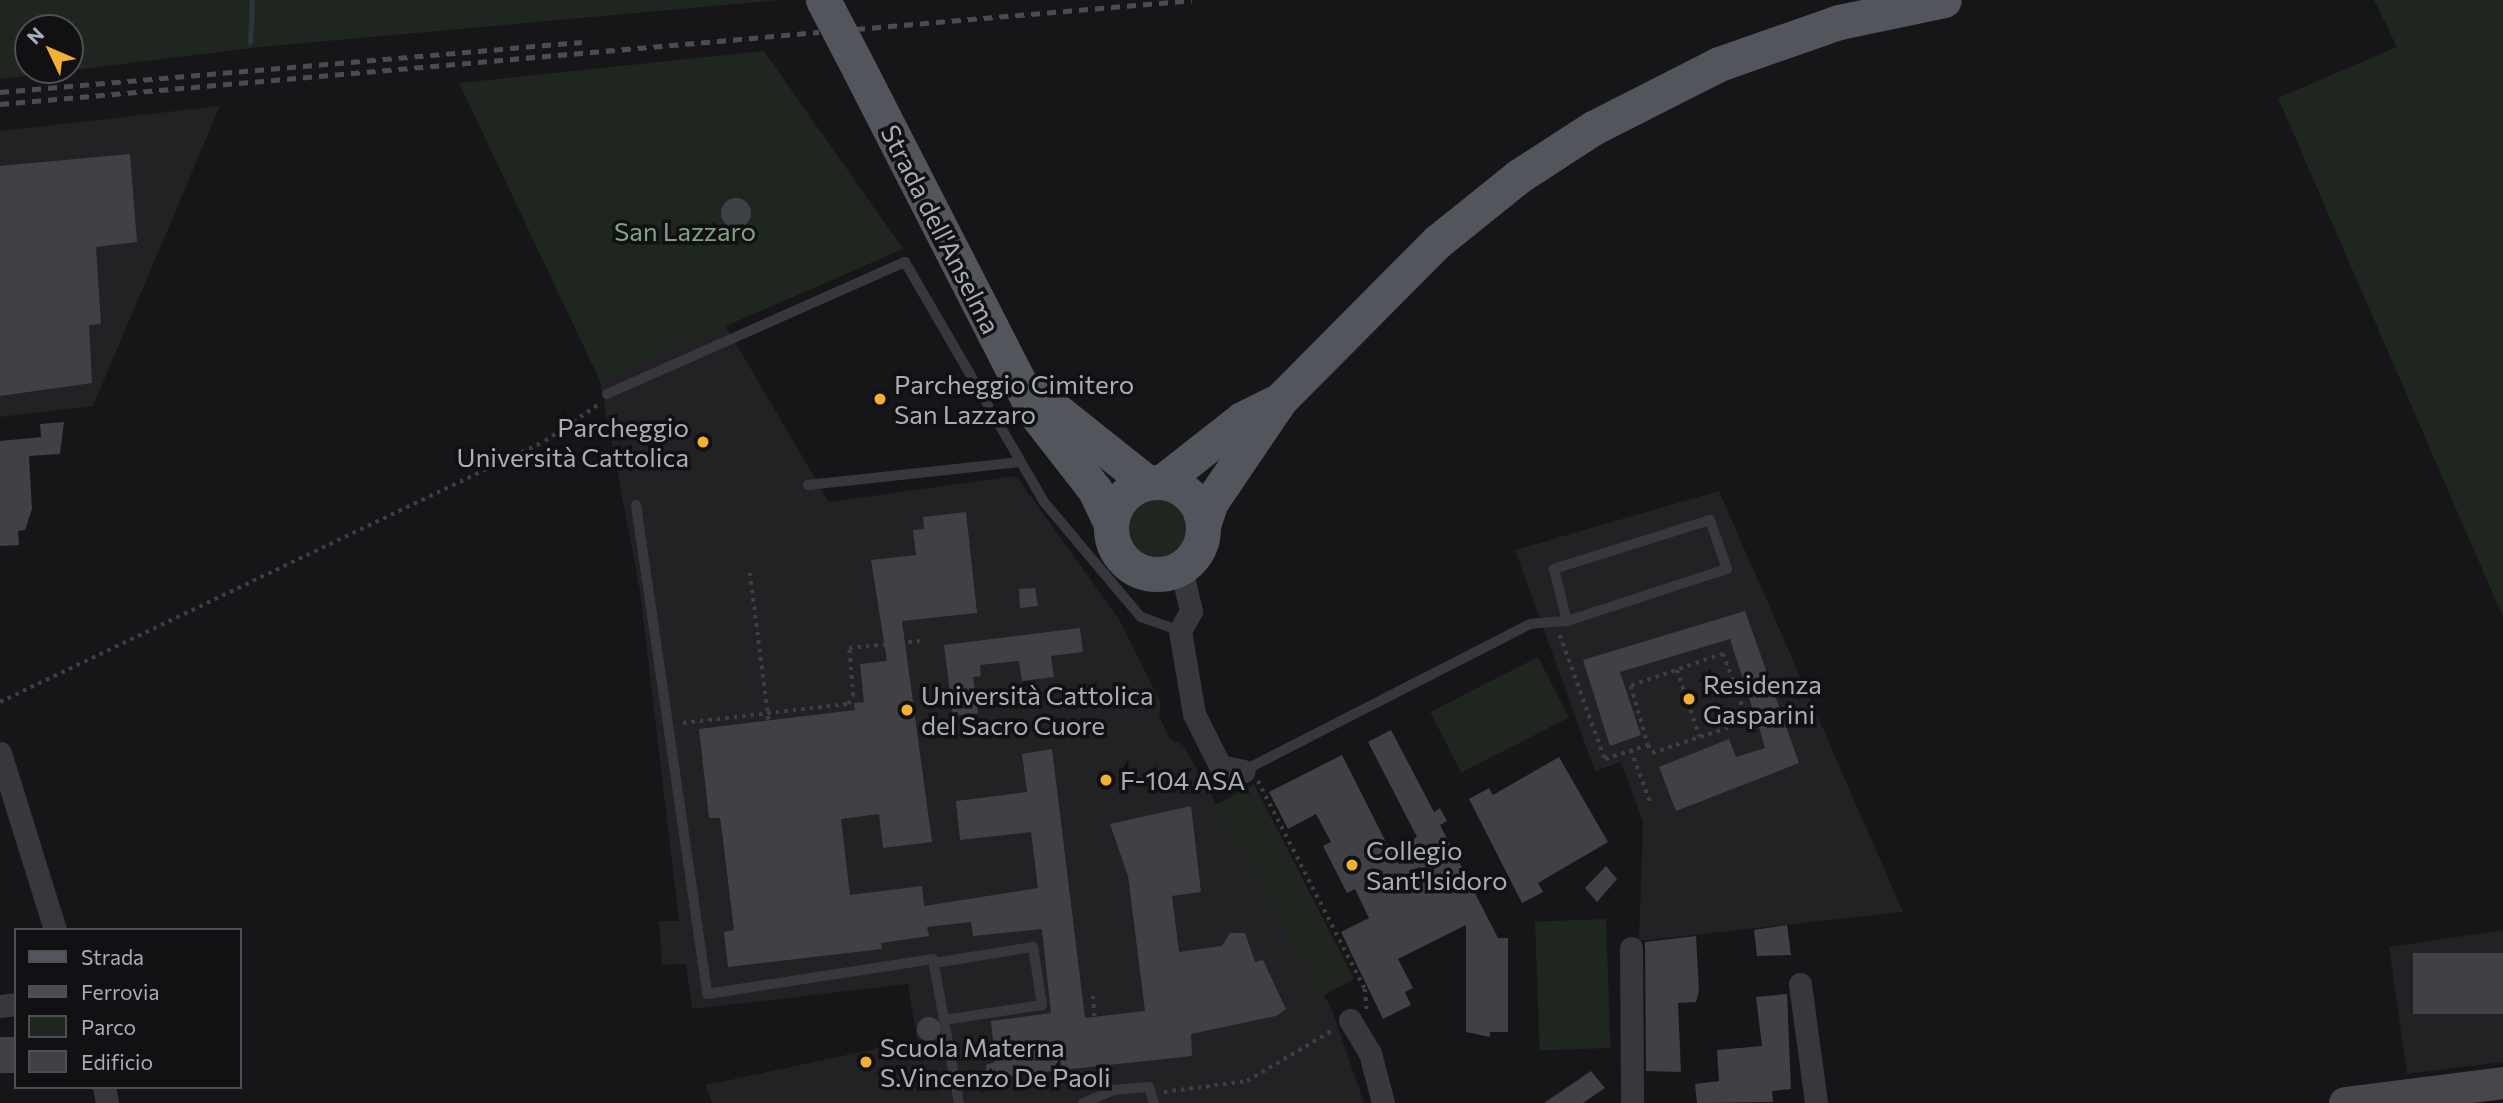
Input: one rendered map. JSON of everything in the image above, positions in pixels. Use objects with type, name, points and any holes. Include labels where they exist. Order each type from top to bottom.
[{"type":"main road","name":"Strada dell'Anselma","points":[[823,0],[1024,388],[1110,522]]},
{"type":"main road","points":[[1280,400],[1242,419],[1154,481],[1129,490],[1110,522],[1114,547],[1132,568],[1150,574],[1181,568],[1194,556],[1211,502],[1280,400],[1437,242],[1593,128],[1664,88],[1791,36],[1944,0]]},
{"type":"main road","name":"Strada dell'Anselma","points":[[1024,388],[1154,481]]},
{"type":"main road","points":[[1154,481],[1189,494],[1203,525]]},
{"type":"main road","points":[[2345,1103],[2503,1083]]},
{"type":"street","points":[[1181,568],[1191,611],[1180,631],[1194,714],[1220,766],[1248,770]]},
{"type":"street","points":[[0,753],[7,806],[54,928]]},
{"type":"street","points":[[1631,948],[1632,1103]]},
{"type":"street","points":[[1800,984],[1816,1103]]},
{"type":"street","points":[[1350,1020],[1370,1053],[1383,1103]]},
{"type":"lane","points":[[607,394],[905,262],[1020,462],[1103,580],[1153,625],[1180,631]]},
{"type":"lane","points":[[808,485],[1020,462]]},
{"type":"lane","points":[[636,505],[707,994],[1033,947],[1042,1005],[944,1020]]},
{"type":"lane","points":[[1248,770],[1530,624],[1561,621],[1727,569],[1710,520],[1554,569],[1561,621]]},
{"type":"lane","points":[[934,961],[960,1103]]},
{"type":"lane","points":[[1083,1103],[1113,1090],[1149,1087],[1154,1103]]},
{"type":"path","points":[[0,702],[545,441],[607,394]]},
{"type":"path","points":[[750,573],[772,736]]},
{"type":"path","points":[[1561,621],[1605,759],[1648,745]]},
{"type":"path","points":[[667,726],[768,712],[848,705],[853,696],[849,648],[920,641]]},
{"type":"path","points":[[1723,654],[1747,721],[1652,753],[1631,686],[1677,670],[1723,654]]},
{"type":"path","points":[[1677,670],[1700,737]]},
{"type":"path","points":[[1631,750],[1651,804]]},
{"type":"path","points":[[1149,1087],[1168,1093],[1247,1081],[1367,1010],[1365,989],[1248,770]]},
{"type":"path","points":[[1093,996],[1095,1017]]},
{"type":"shaded area","points":[[220,106],[93,406],[0,417],[0,131]]},
{"type":"shaded area","name":"Università Cattolica del Sacro Cuore","points":[[725,325],[829,502],[1016,476],[1119,619],[1161,703],[1159,716],[1170,739],[1183,745],[1332,1010],[1364,1103],[712,1103],[706,1085],[917,1040],[908,984],[692,1009],[686,964],[662,965],[659,921],[679,921],[640,591],[600,381]]},
{"type":"shaded area","name":"Residenza Gasparini","points":[[1719,491],[1903,912],[1639,941],[1643,822],[1621,762],[1595,771],[1515,550]]},
{"type":"shaded area","points":[[2503,930],[2503,1062],[2407,1074],[2389,947]]},
{"type":"green space","points":[[0,0],[780,0],[260,47],[84,69],[84,14],[14,14],[14,77],[0,79]]},
{"type":"green space","points":[[2374,0],[2503,0],[2503,617],[2278,98],[2397,47]]},
{"type":"green space","name":"San Lazzaro","points":[[764,51],[903,249],[600,381],[459,83]]},
{"type":"green space","points":[[1158,495],[1170,497],[1180,504],[1187,514],[1187,538],[1180,548],[1170,555],[1158,557],[1146,555],[1136,548],[1129,538],[1127,526],[1129,514],[1136,504],[1146,497]]},
{"type":"green space","points":[[1538,657],[1569,718],[1461,773],[1430,712]]},
{"type":"green space","points":[[1254,784],[1354,979],[1322,996],[1215,805]]},
{"type":"green space","points":[[1606,919],[1611,1048],[1540,1050],[1535,921]]},
{"type":"building","points":[[130,154],[137,242],[96,247],[101,324],[89,325],[92,383],[0,396],[0,166]]},
{"type":"building","points":[[736,198],[747,202],[751,213],[747,224],[736,228],[725,224],[721,213],[725,202]]},
{"type":"building","points":[[64,422],[60,454],[29,456],[32,509],[25,530],[18,531],[19,545],[0,546],[0,441],[41,437],[40,424]]},
{"type":"building","points":[[966,512],[977,613],[902,621],[932,842],[883,848],[879,814],[841,819],[850,895],[922,886],[924,906],[1038,888],[1031,832],[960,840],[956,801],[1027,792],[1022,754],[1052,749],[1085,1018],[1145,1011],[1128,876],[1110,824],[1191,806],[1201,892],[1172,896],[1179,952],[1222,946],[1230,933],[1245,933],[1255,962],[1263,960],[1286,1009],[1276,1016],[1191,1034],[1192,1056],[987,1078],[986,1065],[995,1062],[991,1021],[1051,1013],[1042,929],[973,936],[971,922],[927,927],[929,936],[881,943],[882,949],[728,967],[724,932],[734,930],[720,818],[709,818],[699,729],[855,710],[854,703],[864,702],[860,664],[887,661],[871,560],[916,555],[913,530],[924,529],[923,517]]},
{"type":"building","points":[[1035,588],[1038,606],[1020,608],[1019,589]]},
{"type":"building","points":[[1745,611],[1799,763],[1676,811],[1659,767],[1729,739],[1736,757],[1765,748],[1759,727],[1774,722],[1756,719],[1730,639],[1620,672],[1641,735],[1610,746],[1583,660]]},
{"type":"building","points":[[1080,628],[1083,652],[1051,656],[1054,677],[1022,681],[1019,661],[980,665],[981,676],[973,677],[978,713],[953,716],[944,645]]},
{"type":"building","points":[[1391,730],[1434,812],[1440,808],[1447,821],[1440,825],[1498,938],[1508,938],[1508,1032],[1490,1032],[1490,1037],[1466,1032],[1466,925],[1398,959],[1413,988],[1405,992],[1411,1005],[1383,1019],[1341,932],[1369,918],[1355,889],[1347,893],[1323,846],[1331,842],[1316,814],[1288,829],[1269,792],[1342,755],[1391,852],[1417,837],[1368,742]]},
{"type":"building","points":[[1559,757],[1608,842],[1538,883],[1543,892],[1522,903],[1469,799],[1489,788],[1493,795]]},
{"type":"building","points":[[1606,866],[1617,879],[1597,902],[1585,888]]},
{"type":"building","points":[[1787,925],[1791,955],[1757,956],[1754,930]]},
{"type":"building","points":[[1696,936],[1699,991],[1696,1002],[1678,1003],[1681,1072],[1646,1071],[1645,942]]},
{"type":"building","points":[[2413,953],[2503,953],[2503,1014],[2413,1014]]},
{"type":"building","points":[[1787,994],[1791,1089],[1772,1091],[1773,1102],[1697,1103],[1695,1084],[1719,1081],[1717,1050],[1762,1046],[1756,997]]},
{"type":"building","points":[[929,1017],[940,1024],[941,1029],[934,1040],[929,1041],[918,1034],[917,1029],[924,1018]]},
{"type":"building","points":[[0,1037],[14,1037],[14,1073],[0,1073]]},
{"type":"building","points":[[1591,1071],[1605,1088],[1583,1103],[1544,1103]]},
{"type":"waterway","points":[[250,42],[252,0]]},
{"type":"railway","points":[[856,29],[1192,0]]},
{"type":"railway","points":[[0,104],[819,32]]},
{"type":"railway","points":[[0,92],[582,42]]},
{"type":"place","name":"Parcheggio Cimitero San Lazzaro","points":[[880,399]]},
{"type":"place","name":"Parcheggio Università Cattolica","points":[[703,442]]},
{"type":"place","name":"Residenza Gasparini","points":[[1689,699]]},
{"type":"place","name":"Università Cattolica del Sacro Cuore","points":[[907,710]]},
{"type":"place","name":"F-104 ASA","points":[[1106,780]]},
{"type":"place","name":"Collegio Sant'Isidoro","points":[[1352,865]]},
{"type":"place","name":"Scuola Materna S.Vincenzo De Paoli","points":[[866,1062]]}]
